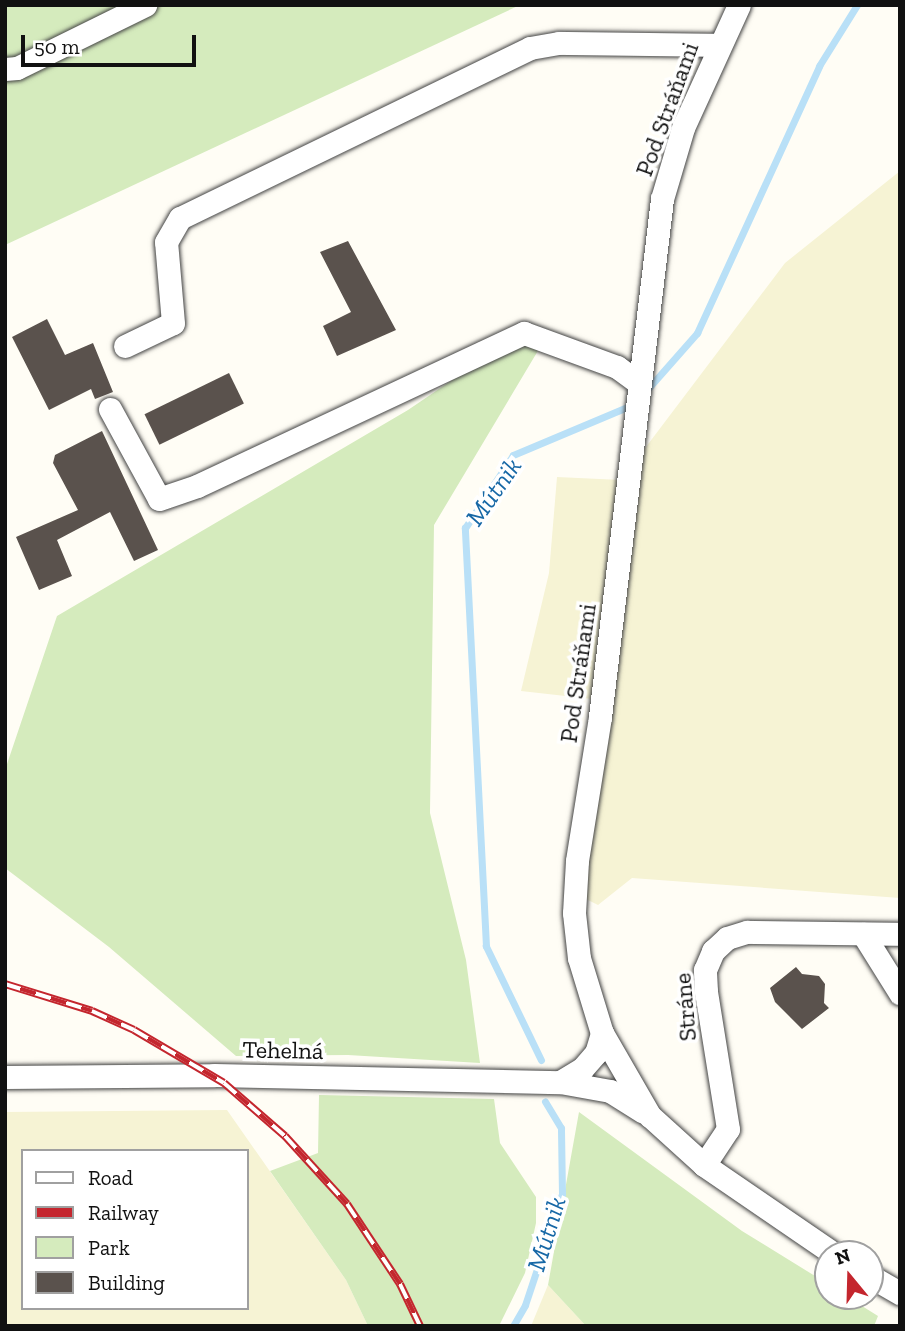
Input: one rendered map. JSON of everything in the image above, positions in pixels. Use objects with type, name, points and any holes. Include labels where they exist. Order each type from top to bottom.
[{"type":"street","points":[[5,69],[18,68],[145,5]]},
{"type":"street","name":"Pod Stráňami","points":[[732,10],[683,128],[664,191],[637,391],[600,717],[575,882],[579,958],[602,1033],[649,1116],[704,1165],[814,1240]]},
{"type":"street","points":[[125,346],[173,323],[166,242],[180,218],[530,48],[559,43],[718,45]]},
{"type":"street","points":[[110,409],[159,499],[197,486],[524,333],[617,367],[637,391]]},
{"type":"street","name":"Stráne","points":[[704,1165],[727,1129],[706,991],[707,959],[727,938],[747,932],[900,934]]},
{"type":"street","points":[[863,934],[900,993]]},
{"type":"street","points":[[560,1082],[589,1061],[602,1033]]},
{"type":"street","name":"Tehelná","points":[[5,1077],[230,1075],[560,1082],[610,1091],[649,1116]]},
{"type":"street","points":[[884,1284],[900,1293]]},
{"type":"shaded area","points":[[900,171],[900,898],[632,878],[598,905],[586,899],[583,884],[610,701],[521,691],[549,573],[557,477],[621,480],[785,263]]},
{"type":"shaded area","points":[[227,1110],[346,1280],[368,1326],[5,1326],[5,1112]]},
{"type":"shaded area","points":[[548,1285],[586,1326],[531,1326]]},
{"type":"green space","points":[[5,5],[520,5],[5,245]]},
{"type":"green space","points":[[511,340],[542,344],[434,525],[430,813],[466,960],[480,1063],[348,1055],[236,1056],[109,947],[5,868],[5,770],[57,616],[408,410]]},
{"type":"green space","points":[[319,1095],[494,1099],[500,1143],[536,1197],[536,1223],[525,1273],[499,1326],[368,1326],[346,1280],[270,1171],[318,1153]]},
{"type":"green space","points":[[579,1112],[742,1231],[814,1275],[814,1310],[868,1310],[878,1316],[874,1326],[586,1326],[548,1285]]},
{"type":"building","points":[[348,241],[396,330],[337,356],[323,326],[351,312],[320,252]]},
{"type":"building","points":[[47,319],[65,355],[93,343],[113,392],[95,399],[91,389],[49,410],[12,337]]},
{"type":"building","points":[[229,373],[244,404],[159,445],[145,414]]},
{"type":"building","points":[[102,431],[158,550],[134,561],[110,512],[57,540],[72,576],[39,590],[16,537],[78,510],[53,463],[55,455]]},
{"type":"building","points":[[796,967],[802,974],[819,976],[825,984],[824,1003],[829,1008],[802,1029],[775,1002],[770,988]]},
{"type":"waterway","name":"Mútnik","points":[[645,392],[697,333],[819,66],[857,5]]},
{"type":"waterway","name":"Mútnik","points":[[541,1060],[486,946],[465,528],[513,455],[632,405]]},
{"type":"waterway","name":"Mútnik","points":[[513,1326],[525,1305],[562,1194],[561,1128],[545,1101]]},
{"type":"railway","points":[[5,984],[92,1011],[134,1030],[224,1083],[285,1136],[347,1204],[400,1284],[420,1326]]}]
